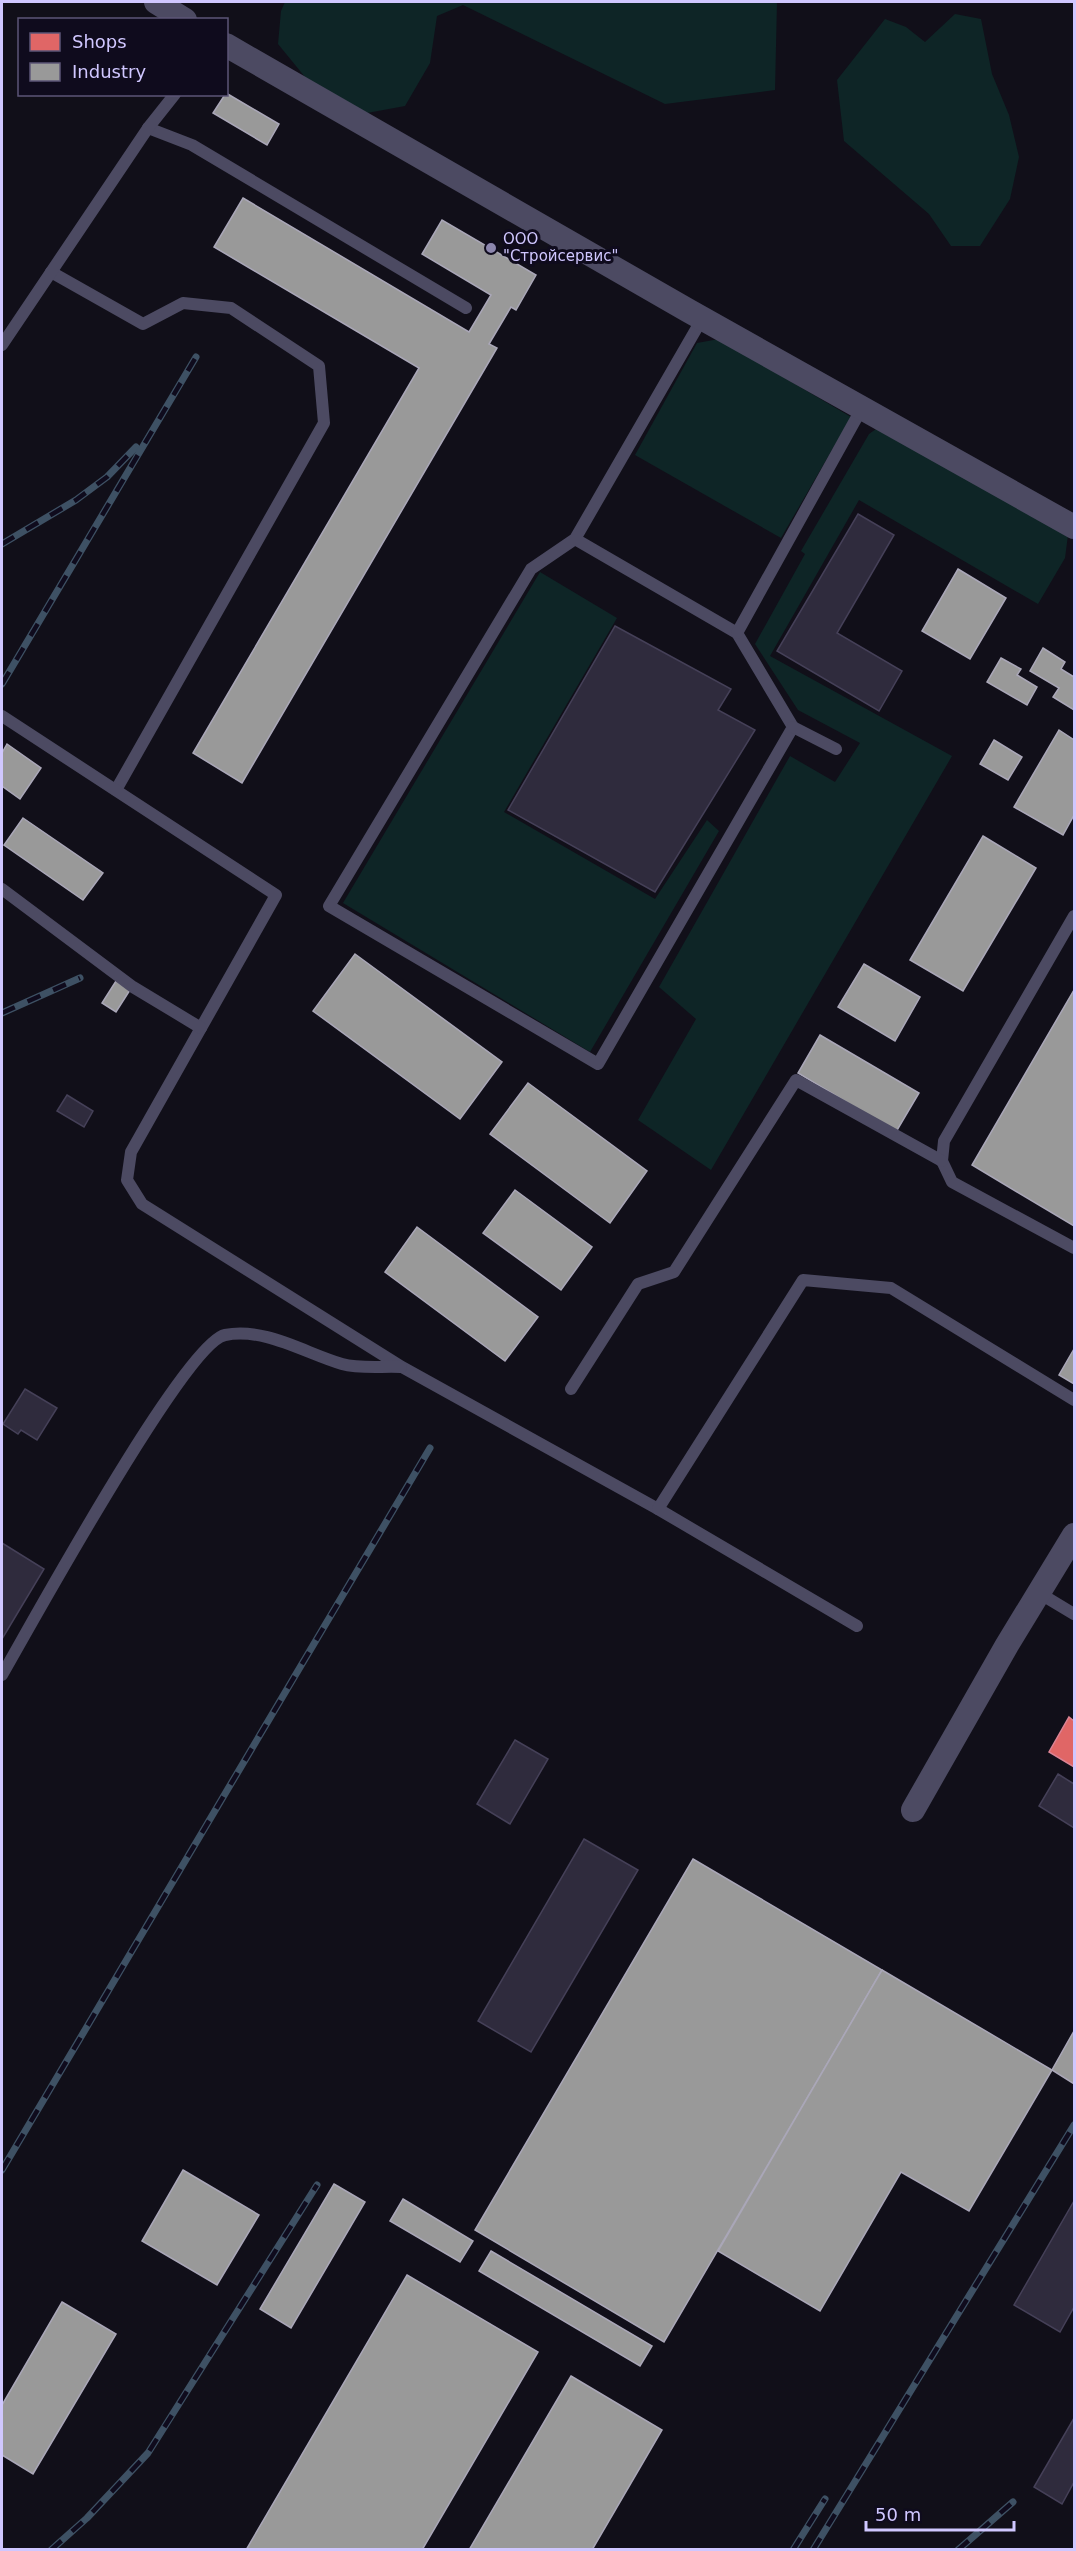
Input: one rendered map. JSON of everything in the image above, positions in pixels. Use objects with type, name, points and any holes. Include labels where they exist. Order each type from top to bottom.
[{"type":"street","points":[[156,2],[182,18]]},
{"type":"street","points":[[228,46],[702,319],[1074,527]]},
{"type":"street","points":[[913,1810],[1074,1535]]},
{"type":"lane","points":[[2,345],[148,128],[173,96]]},
{"type":"lane","points":[[148,128],[192,145],[466,308]]},
{"type":"lane","points":[[51,272],[143,324],[183,303],[231,308],[319,366],[324,423],[116,790]]},
{"type":"lane","points":[[702,319],[575,539],[531,568],[329,906],[598,1064],[793,727]]},
{"type":"lane","points":[[737,633],[862,408]]},
{"type":"lane","points":[[575,539],[737,633],[793,727],[836,749]]},
{"type":"lane","points":[[2,716],[276,895],[131,1152],[127,1180],[141,1203],[402,1367],[658,1509],[857,1626]]},
{"type":"lane","points":[[2,889],[133,987],[201,1028]]},
{"type":"lane","points":[[1074,916],[944,1141],[942,1161],[952,1182],[1074,1248]]},
{"type":"lane","points":[[571,1389],[638,1284],[674,1272],[796,1080],[942,1161]]},
{"type":"lane","points":[[658,1509],[802,1280],[891,1288],[1074,1400]]},
{"type":"lane","points":[[2,1675],[154,1415],[200,1354],[221,1336],[249,1332],[345,1365],[402,1367]]},
{"type":"lane","points":[[1039,1593],[1074,1614]]},
{"type":"green space","points":[[285,2],[777,2],[775,90],[665,104],[463,5],[437,16],[430,63],[405,106],[367,113],[305,77],[278,44],[281,11]]},
{"type":"green space","points":[[955,14],[981,19],[992,74],[1009,115],[1019,157],[1010,199],[980,246],[951,246],[929,214],[844,141],[837,80],[885,19],[906,27],[925,42]]},
{"type":"green space","points":[[719,339],[851,417],[781,538],[635,455],[697,343]]},
{"type":"green space","points":[[876,429],[1068,535],[1065,558],[1038,604],[859,500],[770,656],[952,756],[711,1170],[638,1120],[696,1019],[659,987],[790,756],[835,782],[860,743],[798,710],[755,644],[805,554],[801,551],[869,434]]},
{"type":"green space","points":[[540,572],[617,618],[504,812],[655,899],[707,820],[719,831],[590,1052],[343,903]]},
{"type":"building: Shops","points":[[1069,1717],[1074,1721],[1074,1767],[1049,1752]]},
{"type":"building: Industry","points":[[228,94],[279,124],[267,145],[213,113],[224,96]]},
{"type":"building: Industry","points":[[243,198],[469,332],[491,295],[422,254],[442,220],[536,275],[516,310],[511,307],[489,344],[497,348],[242,783],[193,753],[419,368],[214,247]]},
{"type":"building: Industry","points":[[958,569],[1006,598],[970,659],[922,631]]},
{"type":"building: Industry","points":[[1043,648],[1065,662],[1061,669],[1074,677],[1074,710],[1053,697],[1059,688],[1030,671]]},
{"type":"building: Industry","points":[[1001,658],[1021,669],[1017,675],[1037,687],[1027,705],[987,682]]},
{"type":"building: Industry","points":[[1059,730],[1074,740],[1074,815],[1063,835],[1014,807]]},
{"type":"building: Industry","points":[[994,740],[1022,757],[1008,780],[980,764]]},
{"type":"building: Industry","points":[[7,744],[41,768],[20,799],[2,786],[2,753]]},
{"type":"building: Industry","points":[[23,818],[103,873],[83,900],[4,845]]},
{"type":"building: Industry","points":[[983,836],[1036,868],[963,991],[910,960]]},
{"type":"building: Industry","points":[[355,954],[502,1062],[460,1119],[313,1011]]},
{"type":"building: Industry","points":[[864,964],[920,997],[895,1041],[838,1007]]},
{"type":"building: Industry","points":[[116,981],[130,990],[116,1012],[102,1003]]},
{"type":"building: Industry","points":[[1074,990],[1074,1226],[972,1165]]},
{"type":"building: Industry","points":[[820,1035],[919,1093],[896,1132],[798,1073]]},
{"type":"building: Industry","points":[[528,1083],[647,1171],[610,1223],[490,1134]]},
{"type":"building: Industry","points":[[515,1190],[592,1247],[561,1290],[483,1233]]},
{"type":"building: Industry","points":[[417,1227],[538,1317],[505,1361],[385,1272]]},
{"type":"building: Industry","points":[[1074,1349],[1074,1384],[1059,1375]]},
{"type":"building: Industry","points":[[693,1859],[882,1970],[664,2342],[475,2230]]},
{"type":"building: Industry","points":[[882,1970],[1052,2070],[969,2211],[901,2172],[820,2311],[718,2251]]},
{"type":"building: Industry","points":[[1074,2031],[1074,2084],[1052,2070]]},
{"type":"building: Industry","points":[[183,2170],[259,2215],[217,2285],[142,2241]]},
{"type":"building: Industry","points":[[334,2184],[365,2202],[291,2328],[260,2309]]},
{"type":"building: Industry","points":[[403,2199],[473,2241],[460,2262],[390,2221]]},
{"type":"building: Industry","points":[[491,2251],[652,2346],[640,2366],[479,2271]]},
{"type":"building: Industry","points":[[407,2275],[538,2352],[422,2550],[246,2550]]},
{"type":"building: Industry","points":[[62,2302],[116,2334],[33,2474],[2,2455],[2,2405]]},
{"type":"building: Industry","points":[[571,2376],[662,2430],[592,2550],[469,2550]]},
{"type":"building: Other","points":[[858,514],[894,535],[837,633],[902,671],[879,711],[777,651]]},
{"type":"building: Other","points":[[615,626],[731,689],[718,710],[755,730],[655,892],[508,810]]},
{"type":"building: Other","points":[[67,1095],[93,1111],[84,1127],[57,1111]]},
{"type":"building: Other","points":[[25,1389],[57,1408],[37,1440],[21,1430],[18,1434],[3,1424]]},
{"type":"building: Other","points":[[2,1543],[44,1569],[2,1639]]},
{"type":"building: Other","points":[[515,1740],[548,1759],[510,1824],[477,1804]]},
{"type":"building: Other","points":[[1058,1774],[1074,1784],[1074,1828],[1039,1806]]},
{"type":"building: Other","points":[[584,1839],[638,1870],[531,2052],[478,2021]]},
{"type":"building: Other","points":[[1074,2201],[1074,2307],[1060,2332],[1014,2305]]},
{"type":"building: Other","points":[[1074,2418],[1074,2482],[1062,2504],[1034,2487]]},
{"type":"railway","points":[[2,684],[196,357]]},
{"type":"railway","points":[[2,544],[76,500],[107,477],[136,447]]},
{"type":"railway","points":[[2,1013],[80,978]]},
{"type":"railway","points":[[2,2170],[430,1448]]},
{"type":"railway","points":[[813,2550],[1074,2125]]},
{"type":"railway","points":[[51,2550],[87,2518],[148,2453],[317,2185]]},
{"type":"railway","points":[[793,2550],[825,2499]]},
{"type":"railway","points":[[958,2550],[1013,2502]]},
{"type":"place","name":"ООО \"Стройсервис\"","points":[[491,248]]}]
